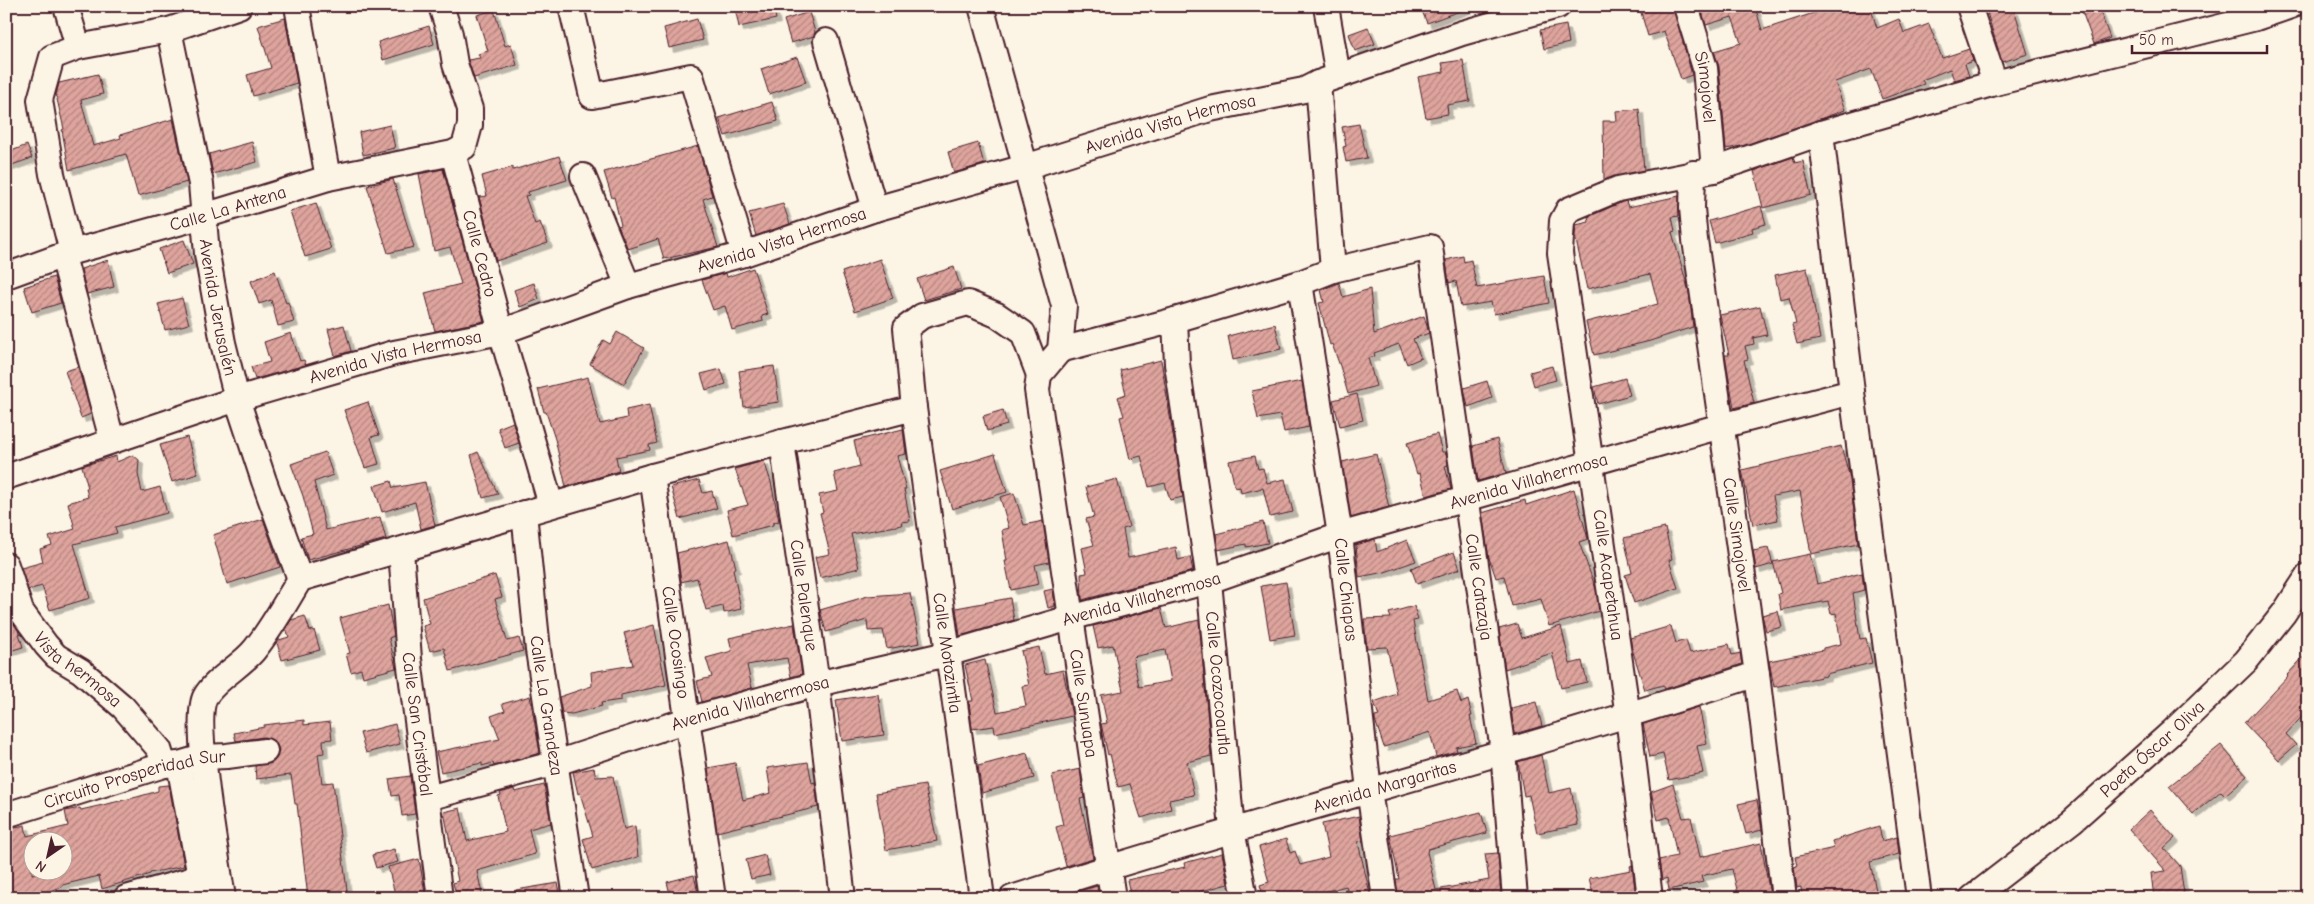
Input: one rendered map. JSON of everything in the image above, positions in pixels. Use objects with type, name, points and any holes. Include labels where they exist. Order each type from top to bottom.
[{"type":"street","points":[[66,6],[78,47]]},
{"type":"street","points":[[112,440],[67,254],[40,100],[52,57],[78,47],[169,30],[209,11],[239,6]]},
{"type":"street","points":[[297,6],[328,178]]},
{"type":"street","points":[[441,6],[450,34],[455,64],[470,109],[470,125],[464,147],[453,153]]},
{"type":"street","points":[[571,6],[592,96],[691,76],[744,254]]},
{"type":"street","points":[[980,6],[1064,306],[1060,350],[1038,383]]},
{"type":"street","points":[[1060,350],[1176,320],[1300,283],[1334,270],[1326,6]]},
{"type":"street","name":"Avenida Vista Hermosa","points":[[6,477],[237,399],[394,353],[501,332],[628,286],[744,254],[876,209],[1025,167],[1210,109],[1304,90],[1328,79],[1462,33],[1558,6]]},
{"type":"street","name":"Simojovel","points":[[1686,6],[1705,68],[1703,171]]},
{"type":"street","points":[[1969,6],[1995,83]]},
{"type":"street","name":"Calle Acapetahua","points":[[1650,898],[1628,716],[1560,253],[1562,220],[1568,210],[1618,189],[1703,171],[1821,133],[1995,83],[2254,12],[2291,6]]},
{"type":"street","name":"Avenida Jerusalén","points":[[169,30],[200,177],[207,254],[223,343],[237,399],[264,481],[300,578]]},
{"type":"street","points":[[826,41],[876,209]]},
{"type":"street","points":[[1821,133],[1852,392],[1919,898]]},
{"type":"street","name":"Calle La Antena","points":[[6,276],[67,254],[204,216],[328,178],[453,153]]},
{"type":"street","name":"Calle Cedro","points":[[453,153],[501,332],[552,504]]},
{"type":"street","name":"Calle Simojovel","points":[[1703,171],[1692,208],[1695,240],[1757,674],[1784,898]]},
{"type":"street","points":[[584,176],[628,286]]},
{"type":"street","name":"Calle Catazaja","points":[[1334,270],[1430,247],[1468,498],[1503,751],[1515,898]]},
{"type":"street","name":"Calle Chiapas","points":[[1300,283],[1340,534],[1369,790],[1385,898]]},
{"type":"street","name":"Calle Motozintla","points":[[982,898],[914,408],[906,328],[922,316],[968,303],[997,315],[1023,333],[1038,383]]},
{"type":"street","name":"Calle Ocozocoautla","points":[[1176,320],[1177,364],[1209,580],[1232,830],[1245,898]]},
{"type":"street","name":"Calle Sunuapa","points":[[1038,383],[1070,618],[1113,898]]},
{"type":"street","name":"Avenida Villahermosa","points":[[428,798],[556,763],[687,720],[818,684],[947,654],[1209,580],[1340,534],[1721,426],[1852,392]]},
{"type":"street","points":[[223,898],[204,757],[201,715],[206,697],[227,674],[254,650],[300,578],[652,476],[914,408]]},
{"type":"street","name":"Calle Palenque","points":[[782,442],[818,684],[844,898]]},
{"type":"street","name":"Calle Ocosingo","points":[[652,476],[713,898]]},
{"type":"street","name":"Calle La Grandeza","points":[[524,513],[538,650],[576,898]]},
{"type":"street","name":"Calle San Cristóbal","points":[[400,550],[409,659],[440,898]]},
{"type":"street","name":"Vista hermosa","points":[[6,565],[21,611],[46,645],[56,656],[81,671],[123,707],[172,765],[203,887]]},
{"type":"street","name":"Poeta Óscar Oliva","points":[[1972,898],[2072,821],[2172,732],[2246,661],[2284,613],[2308,576]]},
{"type":"street","name":"Avenida Margaritas","points":[[1012,898],[1232,830],[1628,716],[1757,674]]},
{"type":"street","name":"Circuito Prosperidad Sur","points":[[6,814],[204,757],[265,751]]},
{"type":"street","points":[[126,898],[203,887]]},
{"type":"building","points":[[744,6],[773,6],[776,19],[739,27],[735,8]]},
{"type":"building","points":[[1420,6],[1468,6],[1468,8],[1427,23]]},
{"type":"building","points":[[1639,6],[1673,6],[1692,75],[1681,79],[1664,31],[1648,36]]},
{"type":"building","points":[[1700,6],[1755,6],[1762,30],[1835,6],[1870,6],[1877,28],[1899,19],[1904,33],[1929,24],[1942,58],[1969,49],[1973,61],[1965,64],[1969,76],[1954,80],[1950,69],[1922,80],[1924,84],[1882,99],[1871,69],[1835,82],[1845,110],[1746,145],[1726,149],[1719,67],[1714,51],[1741,43],[1732,17],[1706,25]]},
{"type":"building","points":[[1985,6],[2009,6],[2009,10],[2014,9],[2028,54],[2002,62]]},
{"type":"building","points":[[2080,6],[2098,6],[2110,38],[2094,44]]},
{"type":"building","points":[[494,10],[505,46],[511,44],[517,65],[474,78],[468,60],[480,58],[478,54],[488,51],[477,15]]},
{"type":"building","points":[[809,12],[815,32],[814,36],[791,43],[784,20]]},
{"type":"building","points":[[285,18],[297,83],[253,96],[247,75],[271,68],[258,26]]},
{"type":"building","points":[[697,19],[703,40],[669,48],[664,28]]},
{"type":"building","points":[[1566,25],[1569,43],[1544,49],[1540,30]]},
{"type":"building","points":[[429,26],[434,44],[383,60],[378,42]]},
{"type":"building","points":[[1368,27],[1375,44],[1355,51],[1349,34]]},
{"type":"building","points":[[797,57],[806,82],[769,94],[761,69]]},
{"type":"building","points":[[1463,60],[1470,101],[1447,105],[1448,114],[1426,118],[1418,77],[1444,72],[1442,63]]},
{"type":"building","points":[[98,74],[103,94],[81,100],[93,146],[121,138],[120,135],[173,119],[187,182],[138,196],[126,154],[69,170],[62,130],[64,129],[56,95],[59,83]]},
{"type":"building","points":[[772,102],[778,121],[725,136],[719,118]]},
{"type":"building","points":[[1639,109],[1644,170],[1604,180],[1603,121],[1617,121],[1616,111]]},
{"type":"building","points":[[1359,124],[1367,158],[1346,162],[1343,147],[1346,146],[1342,127]]},
{"type":"building","points":[[390,125],[395,148],[363,155],[359,132]]},
{"type":"building","points":[[252,142],[257,162],[213,174],[209,154]]},
{"type":"building","points":[[978,143],[984,164],[954,173],[948,152]]},
{"type":"building","points":[[27,145],[32,158],[6,167],[6,153]]},
{"type":"building","points":[[698,146],[712,196],[703,199],[718,247],[664,259],[658,239],[628,249],[618,226],[621,225],[614,197],[612,198],[604,172]]},
{"type":"building","points":[[559,156],[567,180],[528,192],[529,195],[525,196],[535,224],[540,222],[548,243],[496,261],[479,197],[487,196],[482,176],[513,167],[513,170]]},
{"type":"building","points":[[1793,157],[1795,163],[1803,161],[1811,195],[1763,208],[1754,171]]},
{"type":"building","points":[[443,169],[484,321],[435,331],[425,293],[461,284],[450,247],[434,251],[419,174]]},
{"type":"building","points":[[393,179],[414,247],[388,253],[367,186]]},
{"type":"building","points":[[1679,196],[1679,216],[1672,217],[1675,231],[1672,232],[1689,292],[1693,327],[1650,341],[1594,355],[1586,322],[1658,304],[1650,274],[1587,289],[1575,236],[1576,225],[1589,222],[1588,217],[1622,202],[1626,201],[1628,207]]},
{"type":"building","points":[[316,203],[331,249],[305,257],[290,211]]},
{"type":"building","points":[[783,204],[790,224],[756,236],[749,213]]},
{"type":"building","points":[[1761,206],[1766,224],[1752,228],[1753,232],[1715,243],[1709,221]]},
{"type":"building","points":[[184,240],[193,264],[167,273],[159,249]]},
{"type":"building","points":[[1463,256],[1464,262],[1471,260],[1477,288],[1544,276],[1549,303],[1494,314],[1491,302],[1461,307],[1456,281],[1449,283],[1446,260]]},
{"type":"building","points":[[880,259],[893,298],[855,311],[842,272]]},
{"type":"building","points":[[108,260],[114,287],[87,294],[81,269]]},
{"type":"building","points":[[954,267],[961,289],[924,300],[917,279]]},
{"type":"building","points":[[753,268],[768,314],[762,316],[763,321],[732,330],[725,306],[713,310],[702,280],[726,273],[727,277]]},
{"type":"building","points":[[1807,268],[1820,339],[1797,344],[1792,325],[1796,324],[1789,297],[1780,299],[1775,275]]},
{"type":"building","points":[[275,271],[294,322],[278,326],[271,300],[259,304],[251,281]]},
{"type":"building","points":[[54,277],[61,303],[32,312],[24,287]]},
{"type":"building","points":[[534,283],[539,299],[520,307],[514,290]]},
{"type":"building","points":[[1339,283],[1343,297],[1370,289],[1374,334],[1424,316],[1429,333],[1413,339],[1421,358],[1407,364],[1399,344],[1374,353],[1375,356],[1368,358],[1376,386],[1348,394],[1332,344],[1330,345],[1319,303],[1324,302],[1321,290]]},
{"type":"building","points":[[182,298],[189,324],[165,330],[158,304]]},
{"type":"building","points":[[1760,306],[1767,335],[1753,338],[1754,344],[1745,346],[1748,359],[1744,360],[1754,403],[1734,408],[1725,355],[1729,355],[1720,315]]},
{"type":"building","points":[[1275,324],[1281,349],[1233,360],[1228,336]]},
{"type":"building","points":[[344,325],[351,351],[335,356],[328,329]]},
{"type":"building","points":[[617,332],[644,348],[624,384],[590,364],[603,340],[610,344]]},
{"type":"building","points":[[291,333],[300,361],[304,360],[306,365],[255,379],[251,367],[270,362],[264,342]]},
{"type":"building","points":[[1161,360],[1183,497],[1170,500],[1165,483],[1149,487],[1141,456],[1130,459],[1120,417],[1124,416],[1118,397],[1126,394],[1120,370]]},
{"type":"building","points":[[774,366],[779,402],[744,407],[739,371]]},
{"type":"building","points":[[1552,366],[1556,380],[1534,386],[1530,372]]},
{"type":"building","points":[[78,367],[91,414],[81,418],[65,371]]},
{"type":"building","points":[[721,369],[726,384],[706,390],[701,374]]},
{"type":"building","points":[[588,377],[600,424],[627,418],[626,410],[649,405],[657,443],[649,445],[650,450],[616,457],[619,471],[566,487],[555,439],[546,412],[544,412],[538,389]]},
{"type":"building","points":[[1625,378],[1630,395],[1598,404],[1594,387]]},
{"type":"building","points":[[1302,381],[1309,427],[1284,432],[1280,415],[1258,419],[1252,391]]},
{"type":"building","points":[[1487,381],[1492,398],[1468,407],[1464,388]]},
{"type":"building","points":[[1357,394],[1363,420],[1340,426],[1333,400]]},
{"type":"building","points":[[368,402],[379,435],[371,437],[379,464],[365,468],[344,410]]},
{"type":"building","points":[[1003,410],[1007,425],[987,431],[983,416]]},
{"type":"building","points":[[513,422],[519,443],[505,448],[498,428]]},
{"type":"building","points":[[903,429],[906,454],[897,456],[906,489],[904,489],[910,521],[901,522],[902,525],[851,534],[859,568],[820,578],[815,557],[830,554],[820,513],[823,512],[819,495],[838,491],[834,473],[860,466],[854,441]]},
{"type":"building","points":[[1437,434],[1442,452],[1445,452],[1447,458],[1448,465],[1445,466],[1451,489],[1426,496],[1420,473],[1417,474],[1407,443]]},
{"type":"building","points":[[187,437],[198,474],[172,482],[160,445]]},
{"type":"building","points":[[1497,439],[1506,473],[1478,481],[1473,446]]},
{"type":"building","points":[[1841,446],[1850,478],[1858,544],[1811,554],[1800,491],[1773,496],[1778,520],[1753,525],[1742,470]]},
{"type":"building","points":[[325,452],[333,475],[314,482],[326,530],[380,517],[386,539],[308,560],[301,537],[313,534],[303,496],[291,464]]},
{"type":"building","points":[[478,452],[498,494],[483,498],[471,455]]},
{"type":"building","points":[[995,454],[1007,492],[952,509],[940,471]]},
{"type":"building","points":[[1376,454],[1389,507],[1351,518],[1342,462]]},
{"type":"building","points":[[133,455],[139,460],[138,474],[142,492],[160,487],[167,513],[115,527],[117,533],[74,544],[90,598],[50,610],[42,586],[28,590],[21,568],[43,562],[40,549],[52,545],[49,537],[75,529],[68,503],[88,497],[86,488],[88,488],[82,466],[116,456],[117,462]]},
{"type":"building","points":[[1255,456],[1258,469],[1263,468],[1267,483],[1285,479],[1293,512],[1270,517],[1263,488],[1241,493],[1240,487],[1235,488],[1229,461]]},
{"type":"building","points":[[764,461],[771,482],[779,521],[773,523],[773,525],[733,535],[727,510],[748,505],[735,469]]},
{"type":"building","points":[[1117,479],[1129,527],[1123,529],[1128,558],[1176,547],[1178,560],[1190,557],[1193,571],[1082,600],[1081,574],[1087,573],[1082,548],[1094,545],[1086,519],[1094,517],[1086,487]]},
{"type":"building","points":[[699,480],[703,493],[712,491],[717,508],[680,519],[671,487]]},
{"type":"building","points":[[391,481],[393,488],[425,482],[435,525],[421,529],[415,502],[382,512],[374,486]]},
{"type":"building","points":[[1574,489],[1588,539],[1579,542],[1596,589],[1599,611],[1549,626],[1541,599],[1512,606],[1504,576],[1496,578],[1489,558],[1482,513],[1525,500],[1526,505]]},
{"type":"building","points":[[1014,493],[1024,525],[1043,521],[1049,562],[1035,565],[1039,584],[1011,590],[1005,561],[1007,561],[1002,530],[1009,528],[1000,497]]},
{"type":"building","points":[[263,519],[280,567],[227,584],[213,535]]},
{"type":"building","points":[[1263,522],[1268,543],[1246,547],[1246,544],[1218,550],[1216,534]]},
{"type":"building","points":[[1665,528],[1672,559],[1669,560],[1678,588],[1634,603],[1625,575],[1632,573],[1624,538]]},
{"type":"building","points":[[1375,539],[1377,552],[1407,540],[1416,561],[1385,572],[1359,577],[1356,545]]},
{"type":"building","points":[[729,540],[736,568],[733,569],[741,609],[724,613],[723,606],[706,610],[697,578],[681,582],[677,553]]},
{"type":"building","points":[[1768,548],[1773,564],[1756,569],[1753,551]]},
{"type":"building","points":[[1454,552],[1460,569],[1417,584],[1411,568]]},
{"type":"building","points":[[1810,554],[1817,584],[1862,573],[1864,590],[1853,593],[1860,639],[1866,638],[1872,663],[1826,674],[1826,676],[1774,687],[1769,661],[1823,650],[1823,648],[1841,644],[1836,613],[1831,614],[1828,601],[1781,610],[1778,594],[1781,593],[1773,562]]},
{"type":"building","points":[[495,575],[502,597],[495,599],[507,641],[519,638],[523,651],[450,671],[444,648],[430,651],[423,626],[430,624],[423,598]]},
{"type":"building","points":[[1286,582],[1295,635],[1270,639],[1261,586]]},
{"type":"building","points":[[1053,589],[1055,606],[1048,608],[1044,591]]},
{"type":"building","points":[[910,593],[920,643],[887,649],[883,630],[868,631],[867,620],[826,632],[820,610],[868,596]]},
{"type":"building","points":[[1010,598],[1014,620],[960,636],[956,608]]},
{"type":"building","points":[[388,605],[394,636],[389,638],[396,668],[363,677],[361,669],[351,672],[346,654],[350,653],[340,618]]},
{"type":"building","points":[[1414,606],[1418,620],[1413,621],[1428,700],[1457,691],[1461,703],[1468,700],[1476,743],[1456,747],[1457,751],[1436,757],[1430,732],[1384,747],[1375,720],[1375,717],[1379,716],[1374,702],[1397,694],[1387,647],[1367,648],[1364,619],[1391,618],[1389,613]]},
{"type":"building","points":[[1161,608],[1166,628],[1199,620],[1211,756],[1187,762],[1194,795],[1169,800],[1171,809],[1141,818],[1130,784],[1118,787],[1101,724],[1107,723],[1101,695],[1123,691],[1113,645],[1098,648],[1093,626]],"holes":[[[1165,650],[1171,681],[1139,687],[1133,657]]]},
{"type":"building","points":[[6,610],[18,630],[23,647],[6,652]]},
{"type":"building","points":[[1778,611],[1782,627],[1766,631],[1762,615]]},
{"type":"building","points":[[305,616],[310,631],[314,630],[320,650],[282,660],[277,643],[279,640],[289,637],[286,628],[291,620]]},
{"type":"building","points":[[794,624],[802,674],[791,677],[787,658],[747,665],[752,688],[702,702],[697,681],[712,677],[706,658],[732,651],[729,638]]},
{"type":"building","points":[[1517,624],[1522,638],[1561,626],[1570,664],[1582,661],[1587,682],[1561,688],[1552,653],[1505,669],[1499,629]]},
{"type":"building","points":[[654,625],[666,685],[621,695],[621,700],[601,703],[602,706],[572,714],[562,713],[559,697],[592,686],[591,672],[633,665],[624,633]]},
{"type":"building","points":[[1671,626],[1676,643],[1686,640],[1690,653],[1729,644],[1732,655],[1740,653],[1742,664],[1665,689],[1663,685],[1645,690],[1630,638]]},
{"type":"building","points":[[1039,647],[1045,674],[1063,670],[1072,716],[995,733],[994,726],[972,729],[969,701],[973,701],[965,665],[985,660],[997,712],[1026,706],[1022,686],[1029,685],[1021,651]]},
{"type":"building","points":[[2308,652],[2308,710],[2286,734],[2296,745],[2279,760],[2244,723]]},
{"type":"building","points":[[878,694],[884,735],[842,741],[836,700]]},
{"type":"building","points":[[530,696],[540,753],[494,766],[493,763],[482,766],[482,763],[441,772],[436,752],[500,739],[491,716],[505,711],[502,704]]},
{"type":"building","points":[[1536,702],[1542,726],[1514,734],[1511,708]]},
{"type":"building","points":[[1699,707],[1707,744],[1697,746],[1703,773],[1669,780],[1663,754],[1650,757],[1643,724]]},
{"type":"building","points":[[304,720],[304,725],[330,722],[332,739],[323,740],[324,753],[318,754],[322,783],[333,782],[348,898],[308,898],[297,804],[295,804],[291,775],[256,779],[255,766],[273,762],[277,757],[279,750],[276,743],[264,737],[236,741],[234,733],[264,727],[264,725]]},
{"type":"building","points":[[395,724],[400,744],[366,753],[360,733]]},
{"type":"building","points":[[2221,745],[2247,776],[2225,795],[2221,791],[2193,814],[2169,786]]},
{"type":"building","points":[[1027,753],[1034,778],[982,793],[978,766]]},
{"type":"building","points":[[1541,755],[1549,793],[1571,788],[1578,825],[1537,833],[1529,795],[1524,796],[1518,762]]},
{"type":"building","points":[[808,762],[812,783],[815,782],[818,807],[717,832],[708,768],[735,763],[743,800],[771,793],[767,768]]},
{"type":"building","points":[[594,768],[596,777],[613,776],[624,829],[635,826],[638,857],[592,870],[583,839],[593,836],[580,793],[578,794],[573,772]]},
{"type":"building","points":[[1080,769],[1084,798],[1080,799],[1093,858],[1066,866],[1056,827],[1063,825],[1052,775]]},
{"type":"building","points":[[410,776],[415,814],[402,816],[399,795],[392,796],[389,779]]},
{"type":"building","points":[[1673,784],[1683,818],[1691,817],[1700,857],[1761,843],[1770,895],[1759,898],[1739,898],[1732,869],[1701,876],[1703,882],[1669,890],[1667,878],[1662,880],[1659,860],[1677,856],[1669,817],[1658,820],[1651,792]]},
{"type":"building","points":[[169,785],[184,866],[150,873],[102,889],[99,876],[62,885],[62,887],[44,893],[45,898],[6,898],[6,829],[25,825],[26,832],[22,832],[22,882],[72,882],[72,832],[43,832],[68,826],[65,811],[80,808],[81,810],[158,791],[158,786]]},
{"type":"building","points":[[544,785],[551,823],[529,829],[535,854],[477,871],[483,898],[457,898],[453,883],[458,881],[444,812],[460,808],[467,841],[506,832],[498,796],[501,795],[500,793],[514,789],[515,792]]},
{"type":"building","points":[[925,785],[937,841],[886,850],[876,793]]},
{"type":"building","points":[[1757,800],[1762,830],[1746,834],[1738,804]]},
{"type":"building","points":[[2150,810],[2175,838],[2164,848],[2180,866],[2184,894],[2154,898],[2151,873],[2166,871],[2129,829]]},
{"type":"building","points":[[1481,812],[1487,833],[1428,849],[1427,852],[1436,890],[1489,880],[1485,854],[1498,853],[1501,898],[1398,898],[1396,879],[1399,879],[1390,835]]},
{"type":"building","points":[[1359,816],[1363,841],[1358,842],[1371,898],[1340,898],[1339,892],[1347,890],[1346,886],[1316,894],[1317,898],[1264,898],[1260,885],[1269,882],[1259,847],[1286,839],[1290,853],[1295,851],[1300,865],[1329,857],[1322,824]]},
{"type":"building","points":[[1879,826],[1882,841],[1897,837],[1899,854],[1870,862],[1877,895],[1866,898],[1802,898],[1801,887],[1797,888],[1794,867],[1797,866],[1795,857],[1834,848],[1832,841]]},
{"type":"building","points":[[394,849],[398,862],[376,868],[372,855]]},
{"type":"building","points":[[1222,853],[1228,884],[1175,898],[1131,898],[1127,880],[1185,867],[1184,863]]},
{"type":"building","points":[[765,855],[770,875],[751,879],[746,860]]},
{"type":"building","points":[[419,859],[426,898],[396,898],[388,867]]},
{"type":"building","points":[[1632,865],[1636,898],[1594,898],[1589,878],[1631,870],[1630,866]]},
{"type":"building","points":[[694,875],[699,898],[671,898],[667,882]]},
{"type":"building","points":[[558,883],[561,898],[517,898],[516,890]]},
{"type":"building","points":[[1097,886],[1099,898],[1075,898],[1073,893]]}]
